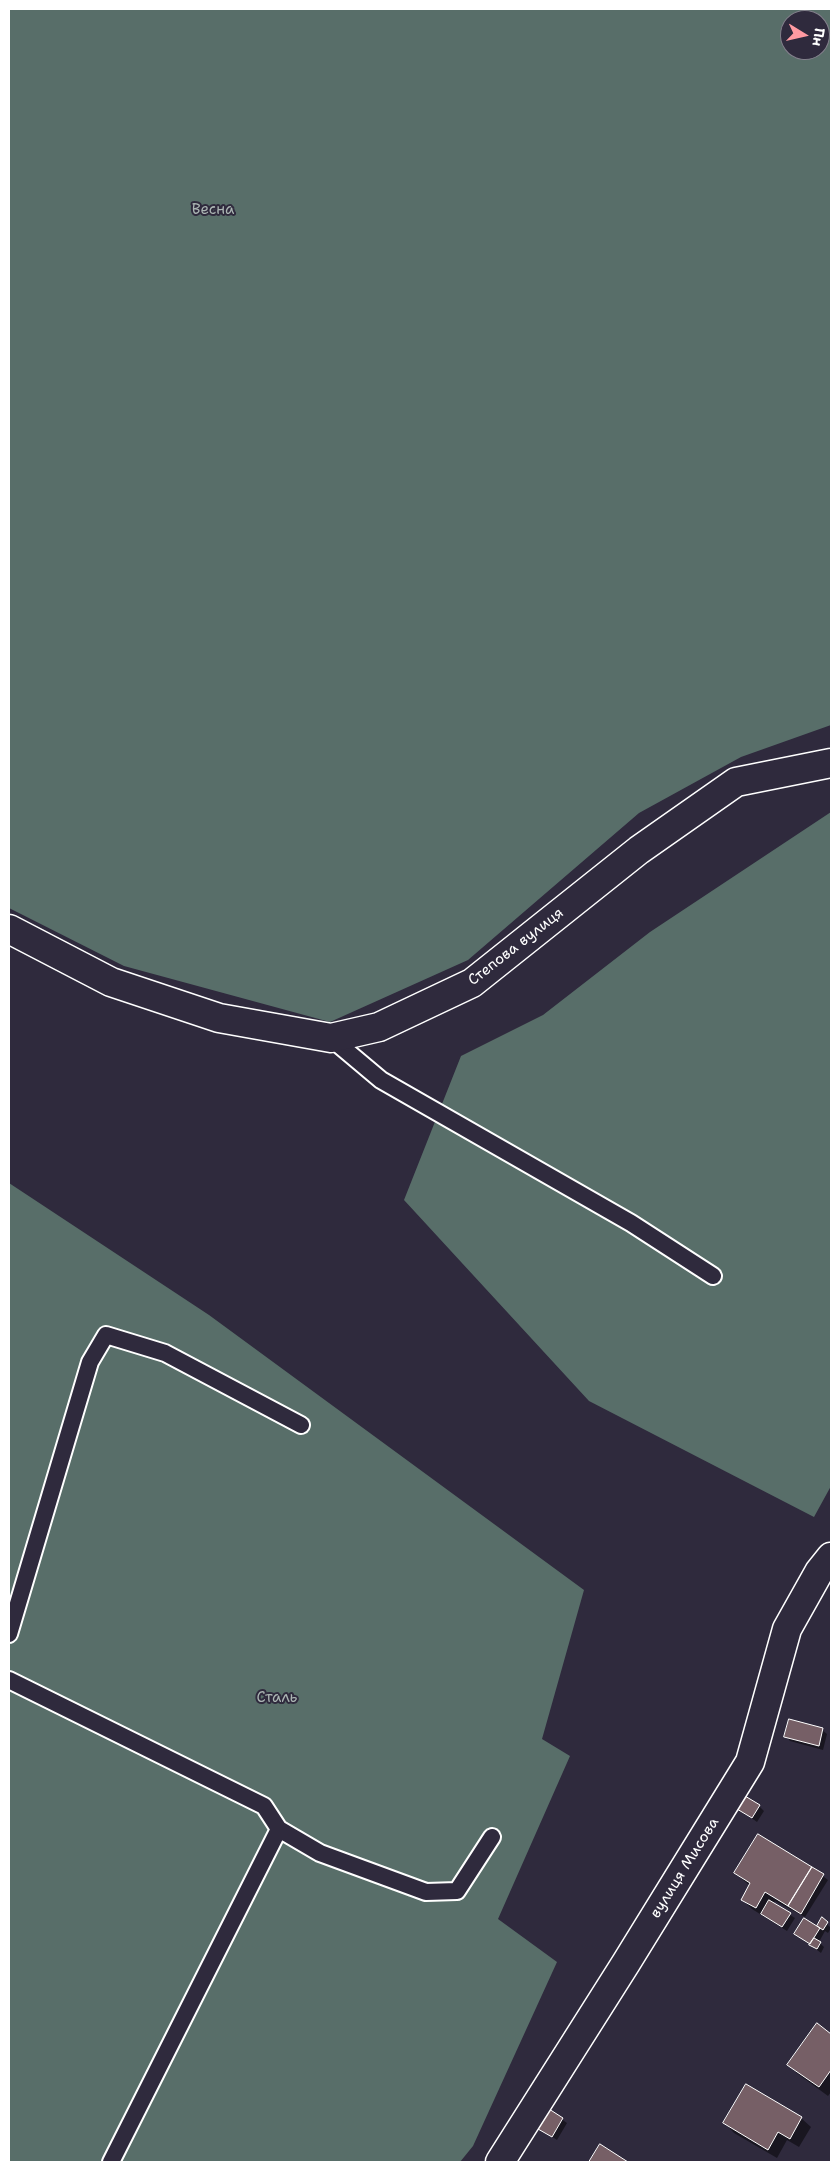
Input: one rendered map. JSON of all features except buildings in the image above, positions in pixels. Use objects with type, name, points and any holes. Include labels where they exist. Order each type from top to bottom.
[{"type":"street","name":"Степова вулиця","points":[[9,929],[111,982],[219,1018],[331,1038],[378,1027],[472,983],[639,850],[736,782],[831,763]]},
{"type":"street","name":"вулиця Мисова","points":[[500,2162],[750,1762],[787,1629],[819,1572],[831,1556]]},
{"type":"lane","points":[[331,1038],[381,1080],[631,1224],[713,1276]]},
{"type":"lane","points":[[9,1634],[90,1362],[106,1335],[165,1353],[301,1425]]},
{"type":"lane","points":[[9,1680],[264,1806],[279,1829],[320,1853],[426,1892],[456,1890],[492,1837]]},
{"type":"lane","points":[[111,2162],[279,1829]]},
{"type":"green space","name":"Весна","points":[[9,9],[831,9],[831,725],[741,757],[639,813],[468,960],[330,1022],[124,966],[9,908]]},
{"type":"green space","points":[[831,812],[831,1486],[814,1517],[589,1401],[404,1200],[461,1056],[543,1015],[650,932]]},
{"type":"green space","name":"Сталь","points":[[9,1183],[209,1315],[584,1590],[542,1739],[570,1756],[498,1919],[557,1962],[473,2146],[460,2162],[9,2162]]}]
